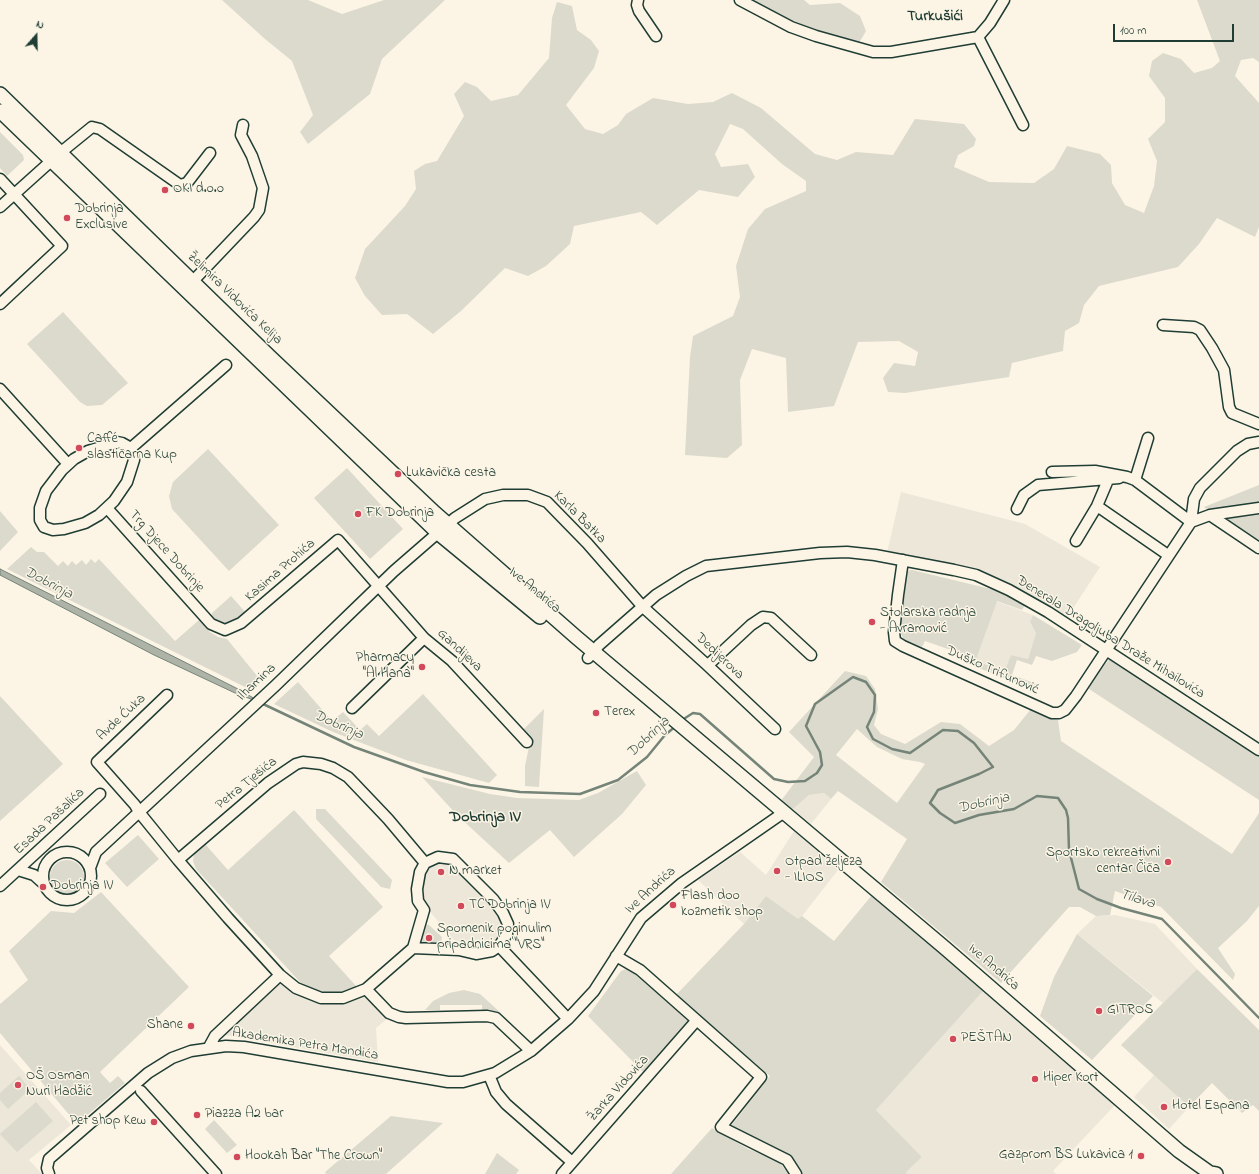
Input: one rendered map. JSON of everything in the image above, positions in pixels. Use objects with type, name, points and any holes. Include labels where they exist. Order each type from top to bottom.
[{"type":"main road","name":"Želimira Vidovića Kelija","points":[[0,94],[55,157],[443,529]]},
{"type":"main road","name":"Želimira Vidovića Kelija","points":[[0,111],[55,157],[193,281],[443,529]]},
{"type":"main road","name":"Ive Andrića","points":[[443,529],[591,655],[691,734],[945,948],[1179,1152],[1210,1173],[1215,1174]]},
{"type":"main road","name":"Ive Andrića","points":[[1179,1152],[1196,1174]]},
{"type":"main road","points":[[1215,1174],[1223,1174]]},
{"type":"street","points":[[638,0],[637,5],[639,11],[656,36]]},
{"type":"street","points":[[740,0],[791,27],[816,36],[873,52],[902,52],[978,37],[990,23],[1004,0]]},
{"type":"street","points":[[978,37],[1023,125]]},
{"type":"street","points":[[193,281],[259,210],[263,188],[252,156],[241,135],[243,125]]},
{"type":"street","points":[[0,207],[55,157],[89,129],[96,127],[180,185],[187,183],[210,153]]},
{"type":"street","points":[[0,179],[62,246],[0,304]]},
{"type":"street","points":[[1163,325],[1194,327],[1200,330],[1224,370],[1232,413],[1259,424]]},
{"type":"street","points":[[131,448],[226,365]]},
{"type":"street","points":[[0,389],[68,464]]},
{"type":"street","points":[[1131,478],[1148,438]]},
{"type":"street","points":[[1106,651],[1191,522],[1194,500],[1200,488],[1237,451],[1248,444],[1259,442]]},
{"type":"street","name":"Trg Djece Dobrinje","points":[[122,443],[131,448],[134,460],[129,476],[119,494],[107,508],[93,520],[64,530],[53,530],[44,527],[39,514],[42,500],[55,478],[68,464],[88,451],[110,444],[122,443]]},
{"type":"street","points":[[1052,472],[1095,471],[1131,478],[1191,522]]},
{"type":"street","points":[[1017,509],[1024,495],[1038,485],[1131,478]]},
{"type":"street","points":[[1076,541],[1097,506],[1108,480]]},
{"type":"street","name":"Karla Batka","points":[[443,529],[485,499],[515,494],[528,495],[538,498],[547,502],[587,543],[643,607]]},
{"type":"street","points":[[1097,506],[1168,555]]},
{"type":"street","name":"Trg Djece Dobrinje","points":[[107,508],[211,624],[225,630],[241,623]]},
{"type":"street","points":[[1191,522],[1210,515],[1259,508]]},
{"type":"street","points":[[1210,515],[1259,548]]},
{"type":"street","name":"Ilhamina","points":[[90,868],[96,852],[275,686],[378,586],[443,529]]},
{"type":"street","name":"Kasima Prohića","points":[[241,623],[338,540],[378,586]]},
{"type":"street","name":"Đenerala Dragoljuba Draže Mihailovića","points":[[591,655],[643,607],[671,584],[706,566],[747,560],[846,552],[903,560],[954,570],[993,582],[1048,612],[1259,750]]},
{"type":"street","name":"Duško Trifunović","points":[[903,560],[894,632],[895,641],[960,672],[1052,713],[1059,713],[1065,710],[1076,696],[1106,651]]},
{"type":"street","points":[[378,586],[424,638]]},
{"type":"street","name":"Dedijerova","points":[[643,607],[708,665],[775,729]]},
{"type":"street","points":[[708,665],[763,616],[771,618],[812,655]]},
{"type":"street","name":"Gandijeva","points":[[352,708],[424,638],[452,661],[526,742]]},
{"type":"street","name":"Avde Ćuka","points":[[139,812],[135,805],[97,762],[167,695]]},
{"type":"street","name":"Petra Tješića","points":[[178,860],[268,783],[296,764],[302,762],[321,764],[333,768],[348,777],[388,819],[425,863]]},
{"type":"street","name":"Esada Pašalića","points":[[0,886],[22,871],[100,794]]},
{"type":"street","points":[[139,812],[178,860],[280,975],[296,988],[321,998],[343,998],[366,989],[413,948],[424,910],[418,901],[417,889],[420,872],[425,863],[438,857],[453,859],[493,899],[503,913],[508,924],[507,934],[499,946],[492,951],[476,954],[459,950],[413,948]]},
{"type":"street","name":"Ive Andrića","points":[[568,1019],[596,989],[635,926],[655,906],[694,874],[783,813]]},
{"type":"street","points":[[68,852],[80,856],[90,868],[91,876],[88,889],[78,898],[66,901],[53,897],[44,884],[34,875],[22,871],[34,871],[46,865],[55,855],[68,852]]},
{"type":"street","name":"Ilhamina","points":[[80,856],[96,852]]},
{"type":"street","points":[[44,884],[43,874],[46,865]]},
{"type":"street","points":[[499,946],[568,1019]]},
{"type":"street","points":[[616,956],[640,970],[761,1077],[721,1127],[788,1160],[796,1174]]},
{"type":"street","points":[[209,1048],[215,1036],[280,975]]},
{"type":"street","points":[[366,989],[389,1013],[399,1017],[488,1016],[496,1018],[531,1052]]},
{"type":"street","name":"Akademika Petra Mandića","points":[[48,1174],[47,1168],[50,1159],[148,1073],[174,1057],[191,1051],[209,1048],[244,1047],[448,1082],[463,1082],[489,1075],[512,1064],[531,1052],[568,1019]]},
{"type":"street","name":"Žarka Vidovića","points":[[562,1174],[653,1072],[696,1021]]},
{"type":"street","points":[[489,1075],[496,1092],[506,1104],[572,1162]]},
{"type":"street","points":[[141,1091],[216,1174]]},
{"type":"shaded area","points":[[222,0],[308,0],[342,14],[384,0],[445,0],[382,59],[370,94],[308,144],[300,132],[313,115],[292,61]]},
{"type":"shaded area","points":[[752,0],[804,0],[810,5],[840,3],[860,16],[866,31],[859,43],[819,32],[784,18]]},
{"type":"shaded area","points":[[1197,0],[1259,0],[1259,62],[1253,58],[1241,60],[1235,76],[1259,103],[1259,227],[1255,237],[1217,218],[1199,244],[1178,267],[1099,286],[1084,305],[1079,323],[1065,331],[1063,351],[1012,363],[1009,377],[905,393],[888,392],[883,378],[894,363],[915,366],[918,352],[899,341],[858,342],[834,406],[788,412],[786,358],[752,349],[740,380],[742,445],[727,458],[685,455],[690,357],[693,336],[733,316],[740,297],[736,266],[748,229],[765,209],[806,191],[806,181],[782,164],[743,129],[730,124],[715,154],[721,167],[748,164],[755,177],[738,197],[699,190],[657,225],[641,212],[574,226],[570,244],[546,266],[528,276],[505,268],[461,311],[433,334],[407,314],[382,315],[365,296],[355,278],[365,249],[405,206],[416,189],[414,171],[425,164],[437,161],[464,116],[454,94],[465,82],[477,87],[491,101],[518,95],[549,58],[552,18],[557,2],[572,6],[577,30],[591,40],[599,51],[594,68],[566,105],[585,129],[603,134],[618,125],[626,114],[653,98],[688,104],[713,102],[732,93],[761,108],[815,154],[837,160],[856,152],[893,155],[915,119],[964,124],[976,139],[974,146],[958,155],[954,167],[989,182],[1034,183],[1054,169],[1067,146],[1100,154],[1111,165],[1112,183],[1125,205],[1144,213],[1154,186],[1157,161],[1148,139],[1165,122],[1165,98],[1149,76],[1152,61],[1163,53],[1181,59],[1194,73],[1212,68],[1220,61]]},
{"type":"shaded area","points":[[0,132],[23,155],[24,160],[7,176],[0,168]]},
{"type":"shaded area","points":[[63,312],[128,383],[102,405],[87,406],[80,402],[27,344]]},
{"type":"shaded area","points":[[208,449],[279,525],[229,571],[172,509],[169,496],[173,482]]},
{"type":"shaded area","name":"FK Dobrinja","points":[[347,468],[403,529],[370,559],[314,498]]},
{"type":"shaded area","points":[[1259,485],[1259,549],[1204,507]]},
{"type":"shaded area","points":[[901,492],[1025,524],[1100,567],[1068,616],[983,571],[887,553]]},
{"type":"shaded area","points":[[0,511],[18,532],[0,551]]},
{"type":"shaded area","points":[[31,547],[37,552],[44,552],[58,566],[63,561],[68,566],[72,561],[76,565],[82,560],[86,565],[91,559],[95,563],[99,559],[175,641],[199,620],[210,632],[218,637],[227,639],[258,677],[247,688],[7,569]]},
{"type":"shaded area","name":"Dobrinja","points":[[0,569],[236,688],[264,704],[235,693],[154,655],[0,575]]},
{"type":"shaded area","points":[[912,570],[1033,615],[1030,622],[1036,633],[1028,659],[1011,655],[1005,673],[976,660],[987,629],[907,571]]},
{"type":"shaded area","points":[[912,570],[999,591],[1025,605],[1022,610],[997,601],[976,660],[1004,673],[1011,655],[1028,659],[1036,633],[1030,622],[1033,615],[1082,645],[1077,652],[1052,661],[1036,656],[1032,665],[1017,660],[1012,675],[1037,684],[1035,690],[966,663],[968,656],[925,641],[922,647],[904,640],[900,631],[907,571]]},
{"type":"shaded area","points":[[231,596],[247,614],[226,626],[211,618],[212,613]]},
{"type":"shaded area","points":[[1117,650],[1259,742],[1259,800],[1086,687]]},
{"type":"shaded area","points":[[845,671],[866,676],[875,689],[878,709],[874,725],[881,734],[905,744],[941,722],[960,724],[989,746],[1014,730],[1031,709],[1058,720],[1061,741],[1232,854],[1259,813],[1259,906],[1247,921],[1218,948],[1235,974],[1233,980],[1161,907],[1115,891],[1110,915],[1096,916],[1080,907],[1069,907],[1001,983],[881,882],[907,839],[838,791],[831,799],[824,793],[809,795],[793,809],[780,802],[814,757],[789,732]],"holes":[[[857,729],[877,747],[902,759],[925,764],[897,803],[836,755]]]},
{"type":"shaded area","points":[[298,682],[332,721],[343,712],[360,730],[367,724],[379,736],[423,694],[497,775],[489,783],[406,760],[333,732],[274,704]]},
{"type":"shaded area","points":[[0,696],[63,764],[0,821]]},
{"type":"shaded area","points":[[544,709],[539,787],[525,786],[525,766],[530,742],[521,732]]},
{"type":"shaded area","points":[[637,771],[646,785],[622,814],[574,857],[550,830],[509,863],[458,816],[422,777],[490,794],[517,798],[579,800],[598,793]]},
{"type":"shaded area","points":[[824,793],[831,799],[811,824],[793,809],[809,795]]},
{"type":"shaded area","points":[[316,809],[325,809],[392,880],[390,889],[381,887],[316,819]]},
{"type":"shaded area","points":[[294,810],[383,907],[329,956],[357,987],[351,992],[334,994],[314,990],[300,982],[196,869],[193,861],[194,854],[206,845],[228,870]]},
{"type":"shaded area","points":[[794,831],[838,870],[799,920],[766,896],[744,924],[698,880],[740,852],[766,875]]},
{"type":"shaded area","points":[[138,835],[159,859],[127,887],[105,863]]},
{"type":"shaded area","points":[[64,860],[70,860],[74,861],[81,867],[84,877],[83,884],[77,891],[70,894],[64,894],[60,893],[53,887],[50,880],[50,874],[51,870],[57,863]]},
{"type":"shaded area","name":"TC Dobrinja IV","points":[[449,860],[496,906],[504,920],[502,935],[492,946],[477,952],[461,948],[420,900],[421,876],[428,864]]},
{"type":"shaded area","points":[[101,892],[189,987],[100,1072],[110,1083],[118,1076],[125,1083],[77,1124],[0,1033],[0,1004],[28,980],[9,951],[51,911],[74,913]]},
{"type":"shaded area","points":[[872,895],[985,989],[876,1110],[922,1157],[906,1172],[907,1174],[800,1174],[794,1160],[786,1154],[731,1126],[770,1076],[676,995],[744,924],[766,896],[798,919],[802,916],[834,941]]},
{"type":"shaded area","points":[[1115,915],[1155,924],[1197,969],[1163,1003],[1077,934],[1096,916]]},
{"type":"shaded area","points":[[424,924],[429,925],[442,937],[441,944],[419,944]]},
{"type":"shaded area","points":[[1077,934],[1153,996],[1092,1060],[1040,1016],[1054,977]]},
{"type":"shaded area","points":[[628,968],[689,1022],[643,1072],[588,1016],[621,971]]},
{"type":"shaded area","points":[[1197,969],[1259,1030],[1259,1111],[1253,1105],[1242,1113],[1212,1083],[1189,1107],[1121,1045]]},
{"type":"shaded area","points":[[281,982],[304,996],[363,993],[387,1019],[376,1028],[378,1062],[225,1035],[225,1032]]},
{"type":"shaded area","points":[[985,989],[1115,1105],[1053,1171],[1056,1174],[907,1174],[905,1172],[922,1157],[876,1110]]},
{"type":"shaded area","points":[[464,990],[480,994],[501,1013],[482,1010],[482,1005],[440,1005],[440,1010],[425,1010],[433,1001],[449,993]]},
{"type":"shaded area","name":"OŠ Osman Nuri Hadžić","points":[[0,1045],[71,1125],[29,1160],[42,1174],[0,1174]]},
{"type":"shaded area","points":[[1154,1075],[1189,1107],[1169,1129],[1134,1097]]},
{"type":"shaded area","points":[[19,1076],[30,1089],[8,1109],[0,1100],[0,1093]]},
{"type":"shaded area","points":[[36,1102],[53,1121],[17,1152],[0,1134]]},
{"type":"shaded area","points":[[391,1116],[443,1123],[386,1174],[326,1174],[325,1172]]},
{"type":"shaded area","points":[[214,1120],[237,1145],[227,1153],[205,1129]]},
{"type":"shaded area","points":[[712,1128],[748,1149],[777,1160],[789,1174],[671,1174]]},
{"type":"shaded area","points":[[497,1153],[519,1170],[516,1174],[485,1174]]},
{"type":"waterway","name":"Dobrinja","points":[[682,720],[693,713],[700,714],[774,779],[788,782],[805,781],[817,773],[822,765],[820,752],[806,726],[815,704],[853,677],[866,682],[875,695],[874,712],[867,727],[873,739],[892,749],[910,753],[943,730],[958,731],[974,743],[993,767],[938,790],[930,803],[940,813],[955,823],[979,815],[1014,809],[1037,796],[1058,798],[1066,810],[1068,818],[1069,850],[1079,889],[1097,899],[1121,908],[1162,919],[1259,1018]]},
{"type":"waterway","name":"Dobrinja","points":[[261,703],[354,747],[424,772],[470,785],[520,792],[580,794],[618,780],[647,757],[665,735],[676,726]]},
{"type":"place","name":"OKI d.o.o","points":[[165,190]]},
{"type":"place","name":"Dobrinja Exclusive","points":[[67,218]]},
{"type":"place","name":"Caffé slastičarna Kup","points":[[79,448]]},
{"type":"place","name":"Lukavička cesta","points":[[398,474]]},
{"type":"place","name":"FK Dobrinja","points":[[358,514]]},
{"type":"place","name":"Stolarska radnja - Avramović","points":[[872,622]]},
{"type":"place","name":"Pharmacy \"Al Hana\"","points":[[422,667]]},
{"type":"place","name":"Terex","points":[[596,713]]},
{"type":"place","name":"Sportsko rekreativni centar Čiča","points":[[1168,862]]},
{"type":"place","name":"Otpad željeza - ILIOS","points":[[777,871]]},
{"type":"place","name":"N market","points":[[441,872]]},
{"type":"place","name":"Dobrinja IV","points":[[43,887]]},
{"type":"place","name":"Flash doo kozmetik shop","points":[[673,905]]},
{"type":"place","name":"TC Dobrinja IV","points":[[461,906]]},
{"type":"place","name":"Spomenik poginulim pripadnicima \"VRS\"","points":[[429,938]]},
{"type":"place","name":"GITROS","points":[[1099,1011]]},
{"type":"place","name":"Shane","points":[[191,1026]]},
{"type":"place","name":"PEŠTAN","points":[[953,1039]]},
{"type":"place","name":"Hiper Kort","points":[[1035,1079]]},
{"type":"place","name":"OŠ Osman Nuri Hadžić","points":[[18,1085]]},
{"type":"place","name":"Hotel Espana","points":[[1164,1107]]},
{"type":"place","name":"Piazza A2 bar","points":[[197,1115]]},
{"type":"place","name":"Pet shop Kew","points":[[154,1122]]},
{"type":"place","name":"Gazprom BS Lukavica 1","points":[[1141,1156]]},
{"type":"place","name":"Hookah Bar \"The Crown\"","points":[[237,1157]]},
{"type":"district","name":"Turkušići","points":[[935,18]]},
{"type":"district","name":"Dobrinja IV","points":[[485,818]]},
{"type":"water label","name":"Tilava","points":[[1137,900]]}]
